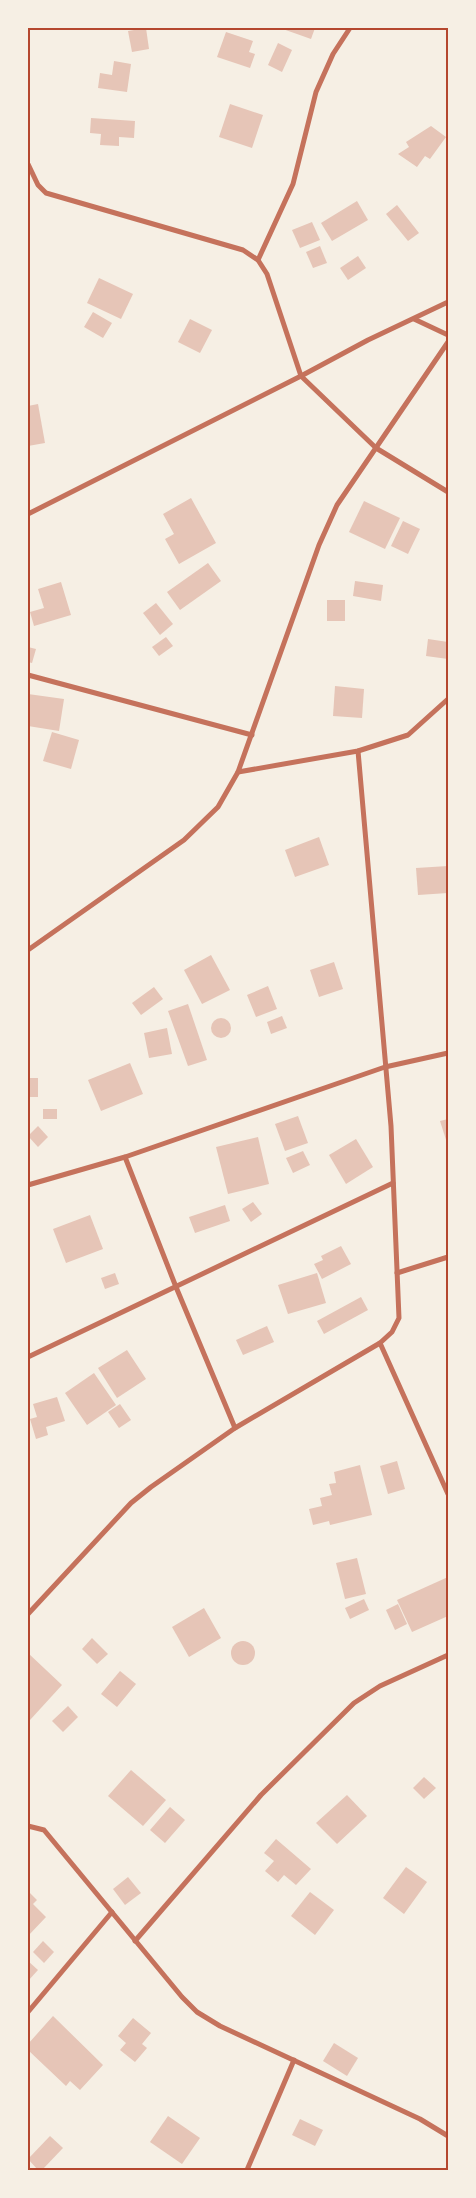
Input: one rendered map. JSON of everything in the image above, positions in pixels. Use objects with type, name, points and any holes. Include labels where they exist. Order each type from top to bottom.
[{"type":"street","points":[[258,260],[294,184],[316,92],[332,54],[350,28]]},
{"type":"street","points":[[28,164],[38,185],[46,193],[243,250],[258,260],[267,274],[301,376],[376,448],[448,492]]},
{"type":"street","points":[[28,514],[301,376],[368,340],[448,302]]},
{"type":"street","points":[[414,319],[448,335]]},
{"type":"street","points":[[28,950],[184,840],[218,807],[238,772],[319,545],[336,505],[448,342]]},
{"type":"street","points":[[28,675],[252,735]]},
{"type":"street","points":[[238,772],[358,751],[408,735],[448,699]]},
{"type":"street","points":[[28,1614],[131,1503],[235,1428],[380,1343],[392,1332],[399,1318],[393,1183],[385,1067],[358,751]]},
{"type":"street","points":[[28,1185],[125,1157],[385,1067],[448,1053]]},
{"type":"street","points":[[125,1157],[176,1288],[235,1428]]},
{"type":"street","points":[[28,1357],[393,1183]]},
{"type":"street","points":[[397,1273],[448,1257]]},
{"type":"street","points":[[380,1343],[448,1494]]},
{"type":"street","points":[[136,1941],[262,1795],[354,1703],[380,1686],[448,1655]]},
{"type":"street","points":[[28,1826],[44,1830],[182,1997],[198,2012],[220,2026],[420,2119],[448,2136]]},
{"type":"street","points":[[28,2012],[112,1912]]},
{"type":"street","points":[[247,2170],[294,2060]]},
{"type":"building","points":[[146,28],[149,49],[132,52],[128,31]]},
{"type":"building","points":[[280,28],[315,28],[311,39]]},
{"type":"building","points":[[226,32],[253,41],[249,52],[255,54],[250,68],[217,57]]},
{"type":"building","points":[[278,43],[292,50],[282,72],[268,65]]},
{"type":"building","points":[[114,61],[131,64],[127,92],[98,88],[100,73],[112,75]]},
{"type":"building","points":[[230,104],[263,115],[252,148],[219,137]]},
{"type":"building","points":[[91,118],[135,121],[134,138],[119,137],[119,146],[100,145],[101,134],[90,133]]},
{"type":"building","points":[[431,126],[446,137],[430,159],[425,156],[417,167],[398,154],[409,147],[406,142]]},
{"type":"building","points":[[357,201],[368,220],[332,241],[321,223]]},
{"type":"building","points":[[397,205],[419,233],[408,241],[386,214]]},
{"type":"building","points":[[312,222],[320,240],[300,248],[292,230]]},
{"type":"building","points":[[320,246],[327,263],[313,268],[306,252]]},
{"type":"building","points":[[358,256],[366,268],[348,280],[340,268]]},
{"type":"building","points":[[99,278],[133,294],[121,319],[87,303]]},
{"type":"building","points":[[93,312],[112,323],[103,338],[84,327]]},
{"type":"building","points":[[190,319],[212,330],[200,353],[178,342]]},
{"type":"building","points":[[38,404],[45,443],[28,446],[28,406]]},
{"type":"building","points":[[191,498],[216,543],[179,564],[165,539],[174,534],[163,514]]},
{"type":"building","points":[[364,501],[400,518],[385,549],[349,532]]},
{"type":"building","points":[[403,521],[420,529],[408,554],[391,546]]},
{"type":"building","points":[[208,563],[221,581],[180,610],[167,592]]},
{"type":"building","points":[[355,581],[383,585],[381,601],[353,596]]},
{"type":"building","points":[[61,582],[71,615],[34,626],[30,612],[44,608],[38,589]]},
{"type":"building","points":[[327,600],[345,600],[345,621],[327,621]]},
{"type":"building","points":[[156,603],[173,624],[160,635],[143,613]]},
{"type":"building","points":[[166,637],[173,646],[159,656],[152,647]]},
{"type":"building","points":[[428,639],[448,642],[448,659],[426,656]]},
{"type":"building","points":[[28,647],[36,649],[32,663],[28,662]]},
{"type":"building","points":[[335,686],[364,689],[362,718],[333,716]]},
{"type":"building","points":[[28,694],[64,699],[59,731],[28,726]]},
{"type":"building","points":[[52,732],[79,740],[71,769],[43,761]]},
{"type":"building","points":[[319,837],[329,865],[295,877],[285,850]]},
{"type":"building","points":[[448,866],[448,893],[418,895],[416,868]]},
{"type":"building","points":[[211,955],[230,990],[202,1004],[184,970]]},
{"type":"building","points":[[334,962],[343,989],[319,997],[310,970]]},
{"type":"building","points":[[268,986],[277,1009],[256,1017],[247,995]]},
{"type":"building","points":[[154,987],[163,999],[141,1015],[132,1003]]},
{"type":"building","points":[[188,1004],[207,1060],[188,1066],[168,1011]]},
{"type":"building","points":[[282,1016],[287,1028],[271,1034],[267,1022]]},
{"type":"building","points":[[221,1018],[228,1021],[231,1028],[228,1035],[221,1038],[214,1035],[211,1028],[214,1021]]},
{"type":"building","points":[[167,1028],[172,1054],[149,1058],[144,1033]]},
{"type":"building","points":[[130,1063],[143,1094],[101,1111],[88,1080]]},
{"type":"building","points":[[28,1078],[38,1078],[38,1097],[28,1097]]},
{"type":"building","points":[[43,1109],[57,1109],[57,1119],[43,1119]]},
{"type":"building","points":[[298,1116],[308,1143],[285,1151],[275,1124]]},
{"type":"building","points":[[448,1119],[448,1146],[440,1121]]},
{"type":"building","points":[[38,1126],[48,1137],[38,1147],[28,1136]]},
{"type":"building","points":[[258,1137],[269,1184],[228,1194],[216,1147]]},
{"type":"building","points":[[356,1139],[373,1167],[346,1184],[329,1155]]},
{"type":"building","points":[[303,1151],[310,1165],[293,1173],[286,1158]]},
{"type":"building","points":[[253,1202],[262,1214],[251,1222],[242,1209]]},
{"type":"building","points":[[225,1205],[230,1221],[195,1233],[189,1217]]},
{"type":"building","points":[[90,1215],[103,1249],[66,1263],[53,1229]]},
{"type":"building","points":[[341,1246],[351,1264],[322,1279],[314,1264],[323,1260],[321,1256]]},
{"type":"building","points":[[115,1273],[119,1284],[105,1289],[101,1278]]},
{"type":"building","points":[[317,1273],[326,1303],[288,1314],[278,1285]]},
{"type":"building","points":[[361,1297],[368,1310],[324,1334],[317,1321]]},
{"type":"building","points":[[267,1326],[274,1342],[243,1355],[236,1340]]},
{"type":"building","points":[[127,1350],[146,1379],[117,1398],[98,1368]]},
{"type":"building","points":[[94,1373],[116,1405],[87,1425],[65,1393]]},
{"type":"building","points":[[57,1397],[65,1421],[46,1427],[48,1435],[36,1439],[30,1419],[37,1417],[33,1404]]},
{"type":"building","points":[[120,1404],[131,1420],[119,1428],[108,1412]]},
{"type":"building","points":[[397,1461],[405,1489],[388,1494],[380,1466]]},
{"type":"building","points":[[360,1465],[372,1515],[330,1525],[329,1521],[313,1525],[309,1509],[322,1506],[320,1498],[332,1495],[329,1484],[336,1483],[334,1472]]},
{"type":"building","points":[[357,1558],[366,1594],[345,1599],[336,1563]]},
{"type":"building","points":[[448,1577],[448,1616],[412,1632],[397,1600]]},
{"type":"building","points":[[364,1599],[369,1610],[350,1619],[345,1608]]},
{"type":"building","points":[[398,1604],[407,1624],[395,1630],[386,1610]]},
{"type":"building","points":[[204,1608],[221,1638],[189,1657],[172,1627]]},
{"type":"building","points":[[92,1638],[108,1654],[97,1664],[82,1649]]},
{"type":"building","points":[[243,1641],[248,1642],[254,1648],[254,1658],[248,1664],[243,1665],[238,1664],[232,1658],[231,1653],[232,1648],[238,1642]]},
{"type":"building","points":[[28,1653],[62,1685],[30,1720],[28,1718]]},
{"type":"building","points":[[120,1671],[136,1684],[117,1707],[101,1694]]},
{"type":"building","points":[[68,1706],[78,1717],[63,1732],[52,1721]]},
{"type":"building","points":[[131,1770],[166,1800],[143,1826],[108,1796]]},
{"type":"building","points":[[424,1777],[436,1788],[424,1799],[413,1788]]},
{"type":"building","points":[[347,1795],[367,1816],[337,1844],[316,1823]]},
{"type":"building","points":[[170,1807],[185,1820],[165,1843],[150,1830]]},
{"type":"building","points":[[276,1839],[311,1869],[296,1885],[284,1875],[278,1882],[265,1871],[274,1861],[264,1853]]},
{"type":"building","points":[[406,1867],[427,1882],[404,1914],[383,1898]]},
{"type":"building","points":[[128,1877],[141,1893],[125,1905],[113,1889]]},
{"type":"building","points":[[28,1891],[37,1900],[33,1904],[46,1917],[28,1936]]},
{"type":"building","points":[[310,1892],[334,1910],[315,1935],[291,1916]]},
{"type":"building","points":[[43,1941],[54,1952],[44,1963],[33,1952]]},
{"type":"building","points":[[28,1961],[38,1970],[28,1981]]},
{"type":"building","points":[[53,2016],[103,2065],[80,2090],[70,2081],[66,2086],[28,2050],[28,2044]]},
{"type":"building","points":[[133,2018],[151,2033],[142,2044],[147,2048],[135,2062],[120,2050],[126,2043],[118,2036]]},
{"type":"building","points":[[334,2043],[358,2058],[347,2076],[323,2061]]},
{"type":"building","points":[[168,2116],[200,2138],[182,2164],[150,2142]]},
{"type":"building","points":[[300,2119],[323,2130],[315,2146],[292,2135]]},
{"type":"building","points":[[50,2136],[63,2148],[42,2170],[38,2170],[28,2159]]}]
